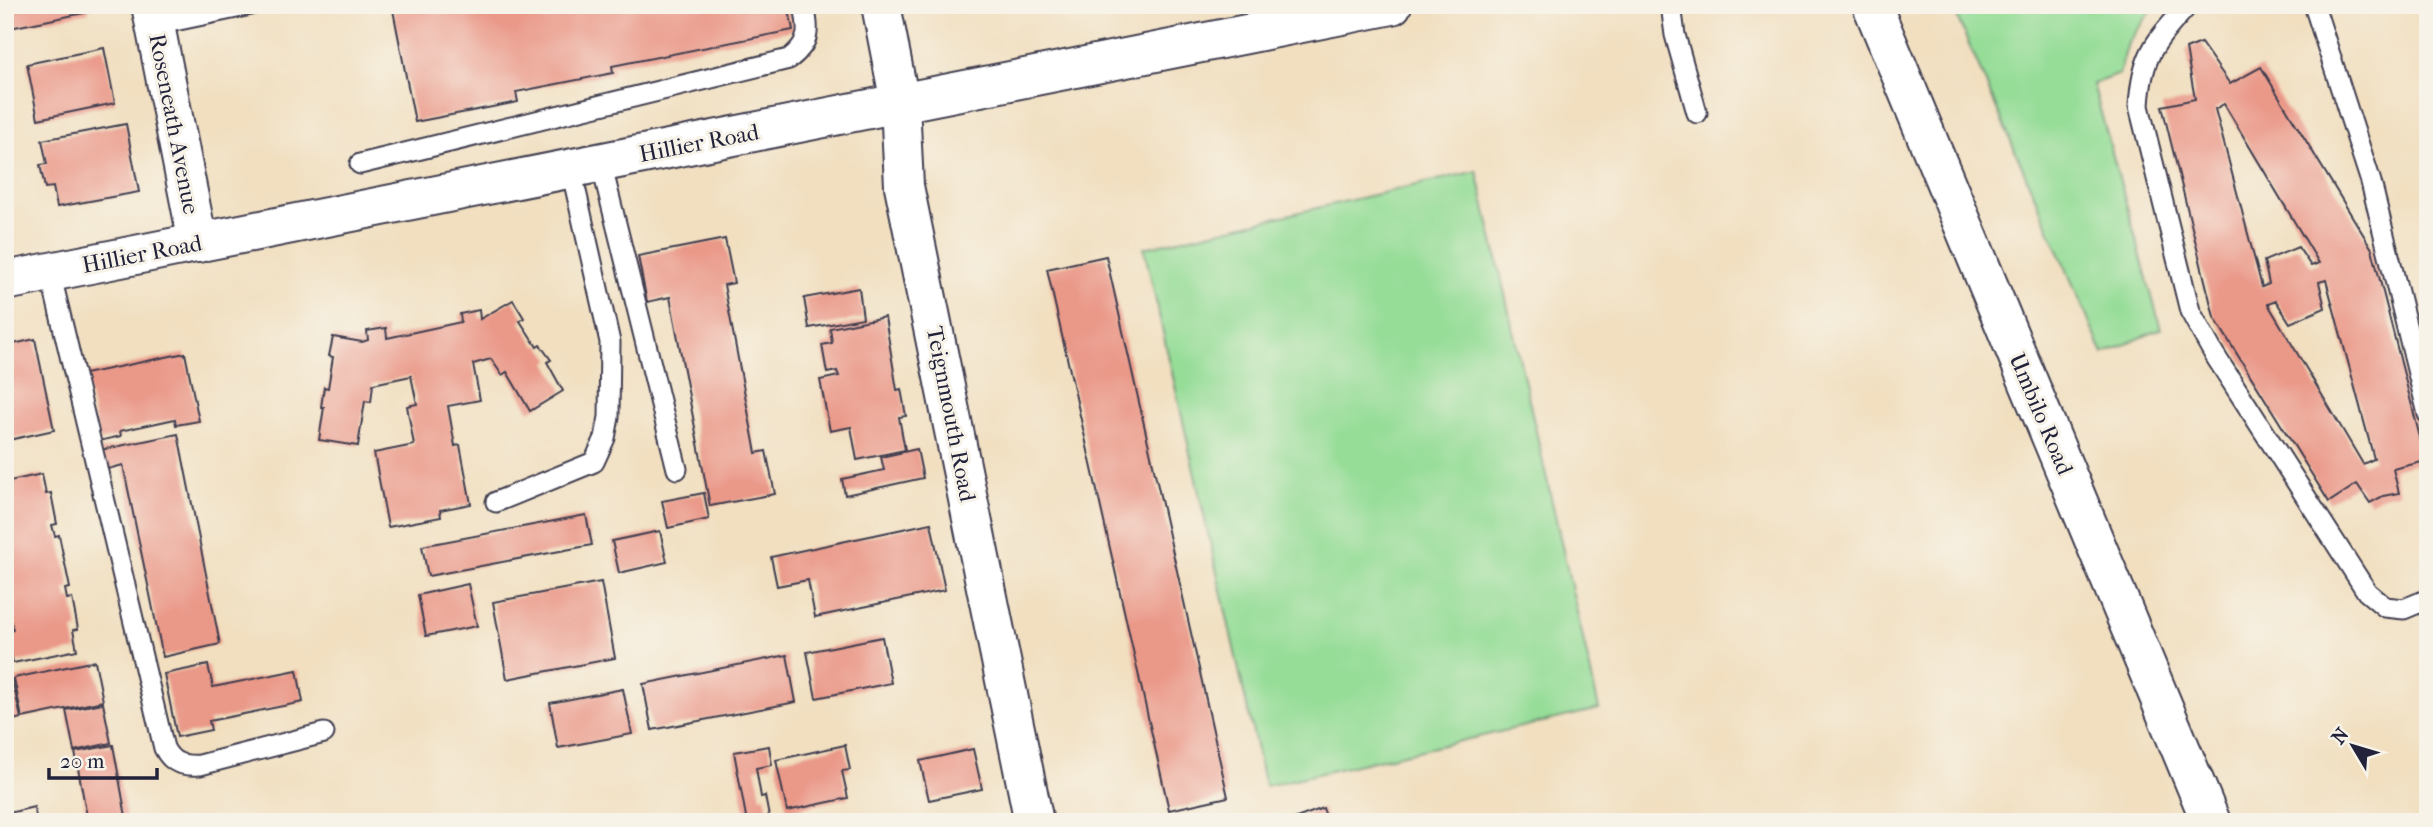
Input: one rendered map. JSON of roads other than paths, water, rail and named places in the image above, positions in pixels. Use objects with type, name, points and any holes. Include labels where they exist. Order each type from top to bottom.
[{"type":"street","name":"Teignmouth Road","points":[[881,5],[900,103],[904,186],[1034,822]]},
{"type":"street","name":"Hillier Road","points":[[5,281],[1392,5]]},
{"type":"street","name":"Umbilo Road","points":[[1872,5],[2211,822]]},
{"type":"street","name":"Roseneath Avenue","points":[[153,15],[198,243]]},
{"type":"lane","points":[[153,15],[251,5]]},
{"type":"lane","points":[[360,164],[789,59],[806,42],[808,29],[804,5]]},
{"type":"lane","points":[[1671,5],[1675,34],[1697,113]]},
{"type":"lane","points":[[2188,5],[2155,43],[2141,76],[2139,106],[2190,311],[2214,354],[2367,592],[2385,607],[2404,609],[2428,599]]},
{"type":"lane","points":[[2314,5],[2371,182],[2428,414]]},
{"type":"lane","points":[[586,166],[677,469]]},
{"type":"lane","points":[[496,502],[594,462],[605,438],[609,417],[610,342],[586,166]]},
{"type":"lane","points":[[50,272],[168,756],[185,766],[200,765],[324,733]]}]
